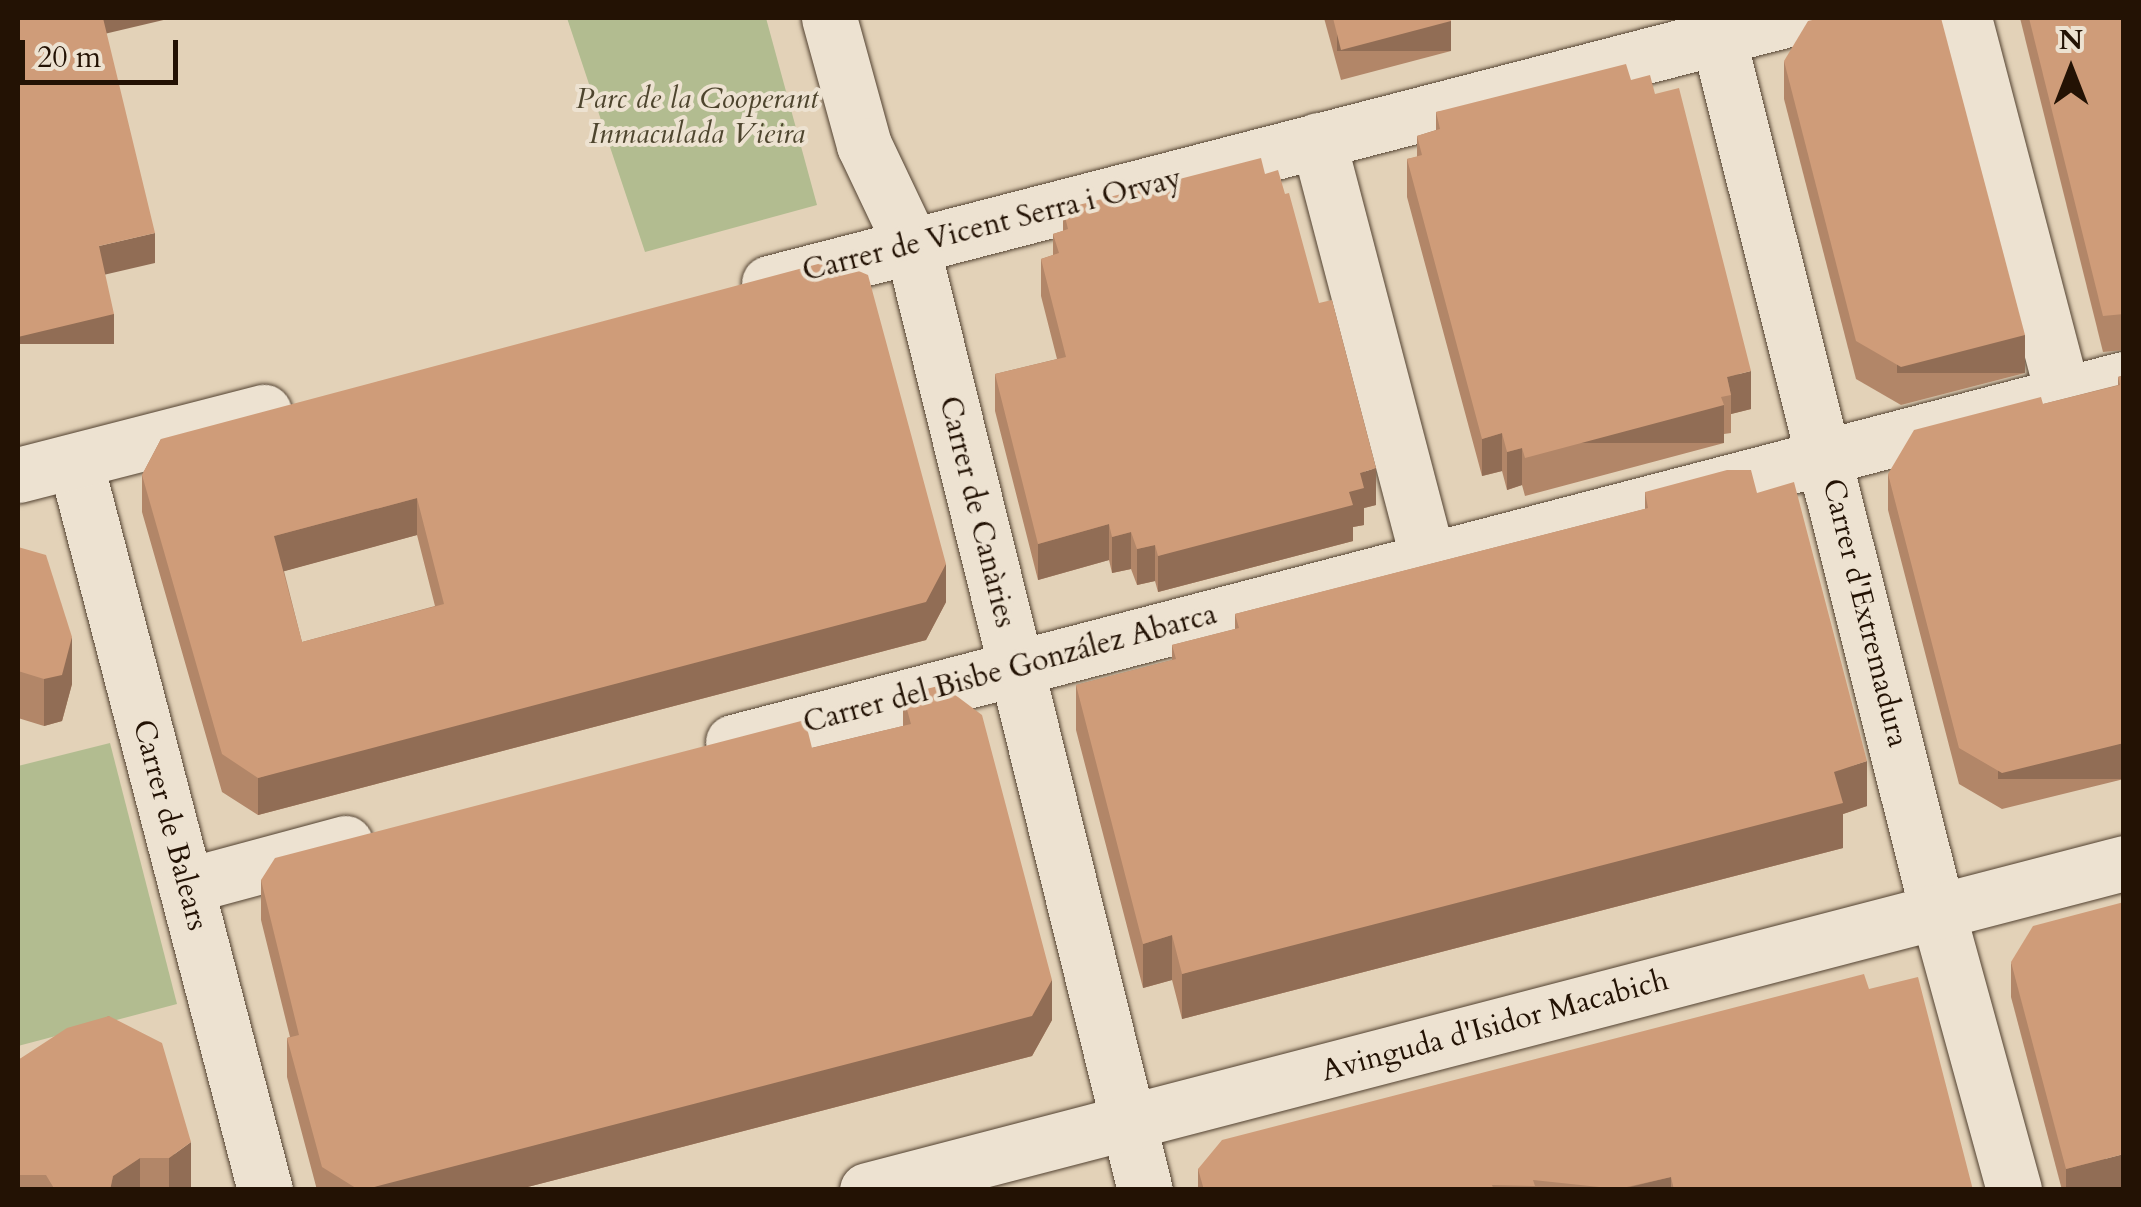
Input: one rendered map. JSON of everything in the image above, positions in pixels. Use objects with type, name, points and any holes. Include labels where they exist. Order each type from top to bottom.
[{"type":"street","name":"Carrer de Canàries","points":[[829,18],[864,144],[912,246],[1145,1190]]},
{"type":"street","name":"Carrer de Vicent Serra i Orvay","points":[[712,297],[1318,140],[1690,34],[1792,18]]},
{"type":"street","points":[[1964,18],[2063,395]]},
{"type":"street","name":"Carrer d'Extremadura","points":[[1690,34],[1827,456],[1937,910],[2014,1190]]},
{"type":"street","points":[[1318,140],[1428,560]]},
{"type":"street","name":"Carrer del Bisbe González Abarca","points":[[684,754],[2124,379]]},
{"type":"street","points":[[18,474],[310,400]]},
{"type":"street","name":"Carrer de Balears","points":[[74,461],[265,1190]]},
{"type":"street","points":[[186,886],[401,829]]},
{"type":"street","name":"Avinguda d'Isidor Macabich","points":[[868,1190],[2124,864]]},
{"type":"green space","name":"Parc de la Cooperant Inmaculada Vieira","points":[[567,18],[766,18],[817,205],[645,252]]},
{"type":"green space","points":[[110,743],[177,1004],[18,1046],[18,766]]},
{"type":"building","points":[[18,18],[103,18],[155,233],[99,246],[114,314],[18,337]]},
{"type":"building","points":[[1333,18],[1450,18],[1451,21],[1341,50]]},
{"type":"building","points":[[1941,18],[2025,335],[1901,367],[1856,341],[1784,61],[1808,21]]},
{"type":"building","points":[[2029,18],[2124,18],[2124,314],[2103,316]]},
{"type":"building","points":[[1626,64],[1631,80],[1650,75],[1655,94],[1679,88],[1751,371],[1727,377],[1731,395],[1721,397],[1724,405],[1525,458],[1522,448],[1507,452],[1502,433],[1482,439],[1407,159],[1422,155],[1417,136],[1440,129],[1436,112]]},
{"type":"building","points":[[1261,158],[1265,174],[1278,170],[1285,194],[1289,193],[1319,303],[1332,300],[1376,468],[1360,473],[1364,488],[1349,492],[1353,505],[1158,556],[1155,545],[1137,549],[1131,532],[1112,537],[1109,524],[1038,544],[995,374],[1066,357],[1041,259],[1059,253],[1053,234],[1068,229],[1063,209]]},
{"type":"building","points":[[833,260],[868,275],[946,564],[926,602],[258,778],[222,754],[142,475],[161,439]],"holes":[[[417,498],[444,604],[302,642],[274,536]]]},
{"type":"building","points":[[2124,375],[2124,743],[2002,773],[1959,748],[1888,474],[1914,430],[2041,397],[2043,404],[2120,385],[2118,377]]},
{"type":"building","points":[[1727,470],[1751,470],[1757,493],[1794,482],[1867,761],[1834,772],[1843,803],[1182,974],[1172,935],[1143,944],[1076,685],[1176,659],[1172,645],[1239,628],[1235,614],[1648,508],[1645,492]]},
{"type":"building","points":[[18,547],[46,555],[72,637],[62,675],[44,679],[18,671]]},
{"type":"building","points":[[942,685],[982,715],[1052,980],[1032,1016],[363,1190],[322,1167],[287,1038],[299,1035],[261,880],[275,858],[805,720],[812,748],[911,724],[903,695]]},
{"type":"building","points":[[2124,902],[2124,1154],[2066,1169],[2011,962],[2033,926]]},
{"type":"building","points":[[1864,974],[1869,989],[1918,977],[1973,1190],[1674,1190],[1671,1177],[1618,1189],[1533,1180],[1535,1186],[1492,1185],[1494,1190],[1204,1190],[1198,1169],[1222,1140]]},
{"type":"building","points":[[109,1016],[162,1043],[191,1142],[169,1158],[140,1158],[113,1176],[110,1190],[55,1190],[46,1175],[18,1175],[18,1060],[67,1028]]}]
